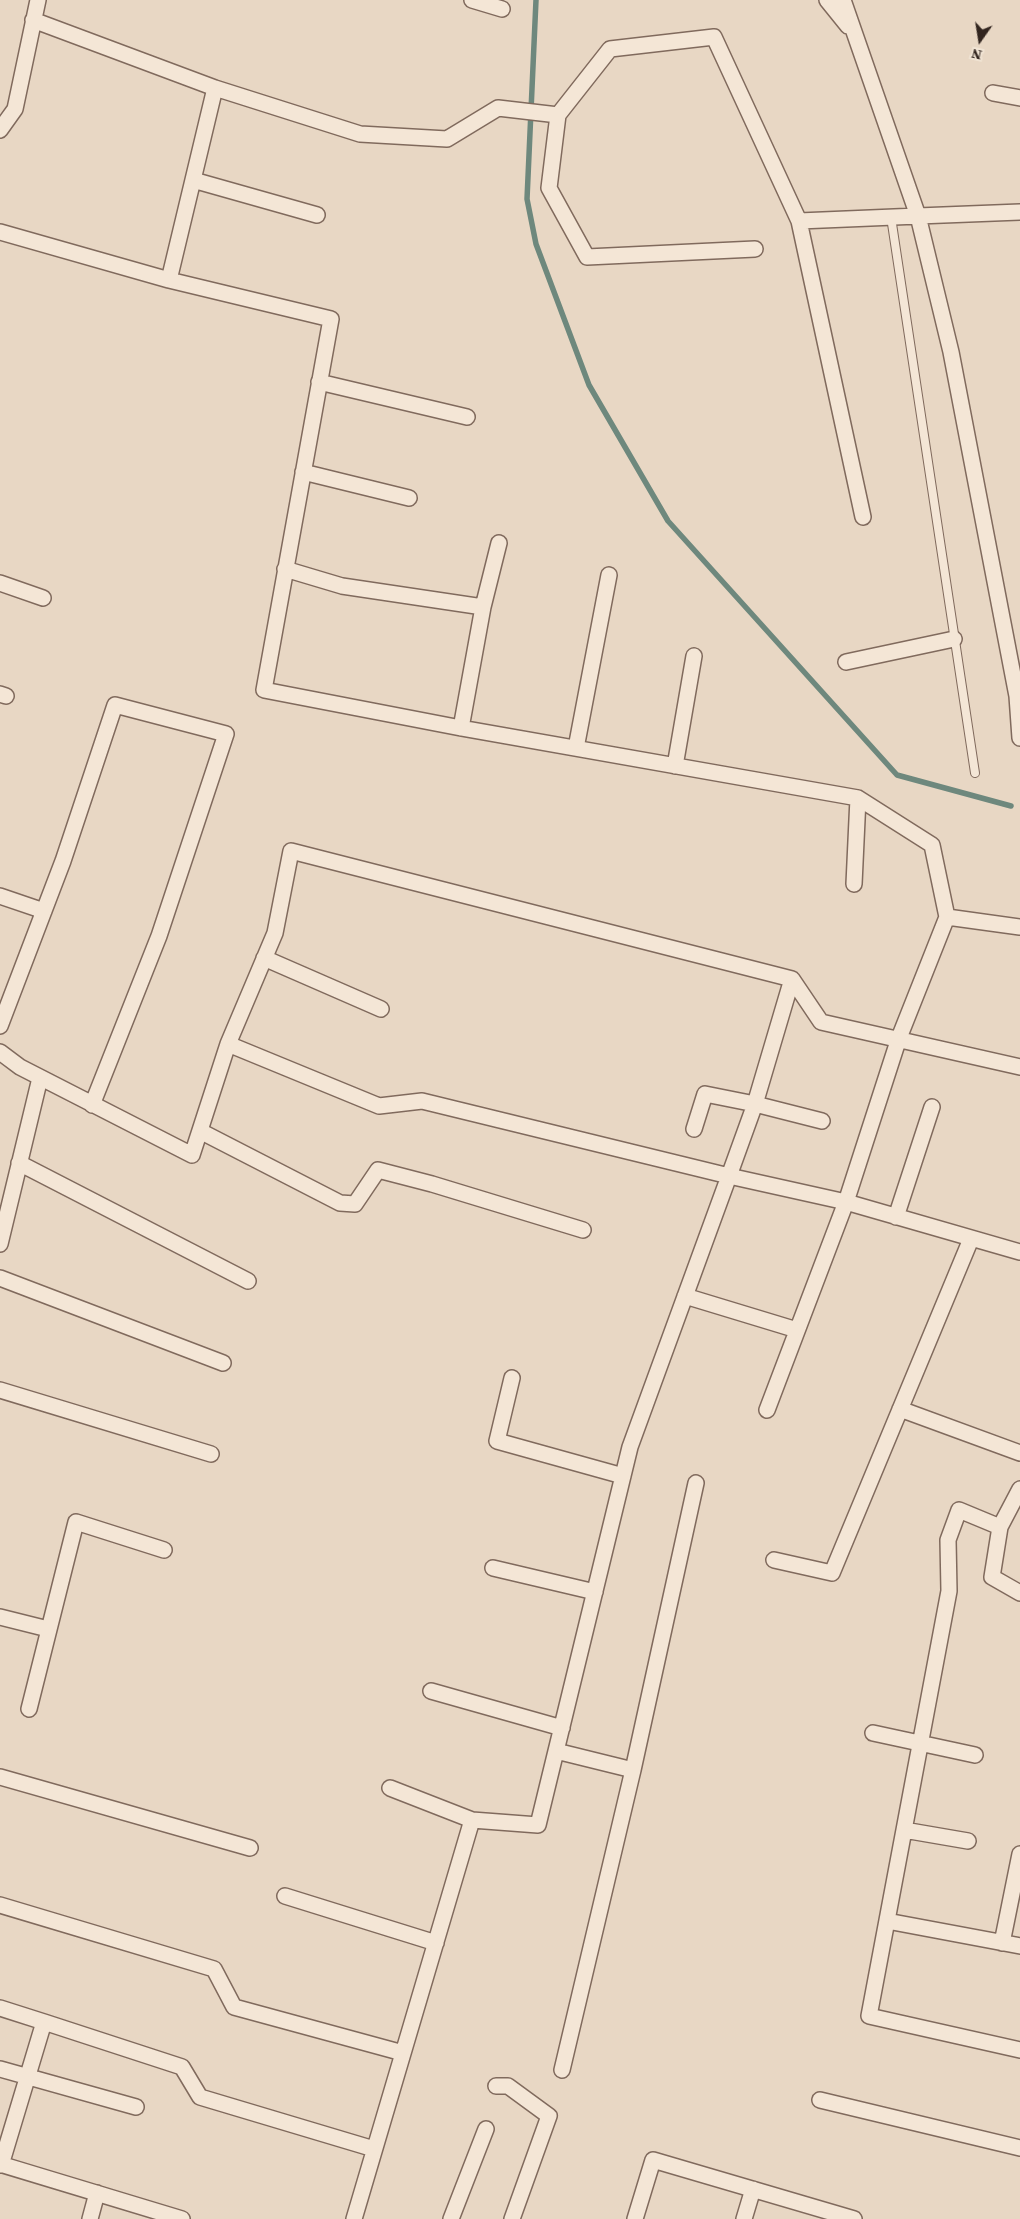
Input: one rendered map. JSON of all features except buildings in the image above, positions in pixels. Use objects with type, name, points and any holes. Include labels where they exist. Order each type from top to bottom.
[{"type":"street","points":[[0,130],[15,109],[38,0]]},
{"type":"street","points":[[472,0],[502,9]]},
{"type":"street","points":[[827,0],[856,35]]},
{"type":"street","points":[[844,0],[918,216],[951,352],[1019,709],[1020,738]]},
{"type":"street","points":[[33,20],[215,88],[360,134],[447,139],[498,108],[551,114]]},
{"type":"street","points":[[755,249],[587,257],[549,188],[551,114],[610,48],[714,37],[799,221],[863,517]]},
{"type":"street","points":[[169,280],[215,88]]},
{"type":"street","points":[[993,93],[1020,98]]},
{"type":"street","points":[[193,180],[317,214]]},
{"type":"street","points":[[799,221],[1020,212]]},
{"type":"street","points":[[0,232],[169,280],[331,319],[264,690],[461,728],[858,798],[932,845],[947,917],[900,1038],[846,1202],[767,1410]]},
{"type":"street","points":[[319,382],[467,418]]},
{"type":"street","points":[[303,472],[409,498]]},
{"type":"street","points":[[461,728],[483,607],[499,543]]},
{"type":"street","points":[[285,569],[342,586],[483,607]]},
{"type":"street","points":[[576,748],[609,575]]},
{"type":"street","points":[[0,583],[43,598]]},
{"type":"street","points":[[846,662],[954,639]]},
{"type":"street","points":[[675,766],[694,656]]},
{"type":"street","points":[[0,1026],[63,862],[115,705],[226,734],[159,936],[92,1104]]},
{"type":"street","points":[[854,884],[858,798]]},
{"type":"street","points":[[0,1052],[20,1068],[192,1155],[228,1044],[275,933],[290,851],[792,979],[821,1022],[900,1038],[1020,1067]]},
{"type":"street","points":[[0,896],[44,911]]},
{"type":"street","points":[[947,917],[1020,927]]},
{"type":"street","points":[[264,958],[381,1009]]},
{"type":"street","points":[[390,1788],[472,1820],[538,1825],[630,1447],[755,1104],[792,979]]},
{"type":"street","points":[[228,1044],[379,1106],[422,1101],[729,1176],[846,1202],[1020,1252]]},
{"type":"street","points":[[0,1244],[40,1078]]},
{"type":"street","points":[[694,1129],[705,1094],[822,1121]]},
{"type":"street","points":[[896,1217],[932,1107]]},
{"type":"street","points":[[200,1131],[340,1203],[355,1204],[378,1170],[432,1184],[583,1230]]},
{"type":"street","points":[[19,1163],[248,1281]]},
{"type":"street","points":[[774,1560],[832,1573],[971,1239]]},
{"type":"street","points":[[0,1278],[223,1363]]},
{"type":"street","points":[[685,1296],[797,1330]]},
{"type":"street","points":[[512,1378],[497,1441],[623,1476]]},
{"type":"street","points":[[0,1390],[211,1454]]},
{"type":"street","points":[[900,1409],[1020,1453]]},
{"type":"street","points":[[562,2070],[633,1770],[696,1483]]},
{"type":"street","points":[[1020,1489],[1000,1527],[992,1577],[1020,1593]]},
{"type":"street","points":[[1000,1527],[960,1510],[948,1540],[950,1591],[869,2016],[1020,2050]]},
{"type":"street","points":[[29,1708],[76,1522],[164,1550]]},
{"type":"street","points":[[493,1568],[595,1592]]},
{"type":"street","points":[[0,1617],[48,1629]]},
{"type":"street","points":[[431,1691],[562,1728]]},
{"type":"street","points":[[873,1733],[975,1755]]},
{"type":"street","points":[[556,1750],[633,1770]]},
{"type":"street","points":[[0,1778],[250,1848]]},
{"type":"street","points":[[354,2219],[472,1820]]},
{"type":"street","points":[[904,1830],[968,1841]]},
{"type":"street","points":[[1002,1942],[1020,1854]]},
{"type":"street","points":[[285,1896],[436,1943]]},
{"type":"street","points":[[0,1905],[214,1969],[234,2007],[403,2053]]},
{"type":"street","points":[[887,1921],[1020,1946]]},
{"type":"street","points":[[0,2008],[182,2067],[200,2097],[374,2149]]},
{"type":"street","points":[[44,2022],[0,2164],[182,2219]]},
{"type":"street","points":[[0,2069],[136,2107]]},
{"type":"street","points":[[496,2086],[508,2086],[549,2116],[512,2219]]},
{"type":"street","points":[[820,2100],[1020,2148]]},
{"type":"street","points":[[451,2219],[486,2129]]},
{"type":"street","points":[[635,2219],[653,2160],[854,2219]]},
{"type":"street","points":[[744,2219],[753,2189]]},
{"type":"street","points":[[90,2219],[97,2193]]},
{"type":"lane","points":[[891,217],[976,773]]},
{"type":"waterway","points":[[536,0],[527,199],[536,244],[589,385],[668,521],[897,775],[1011,806]]}]
